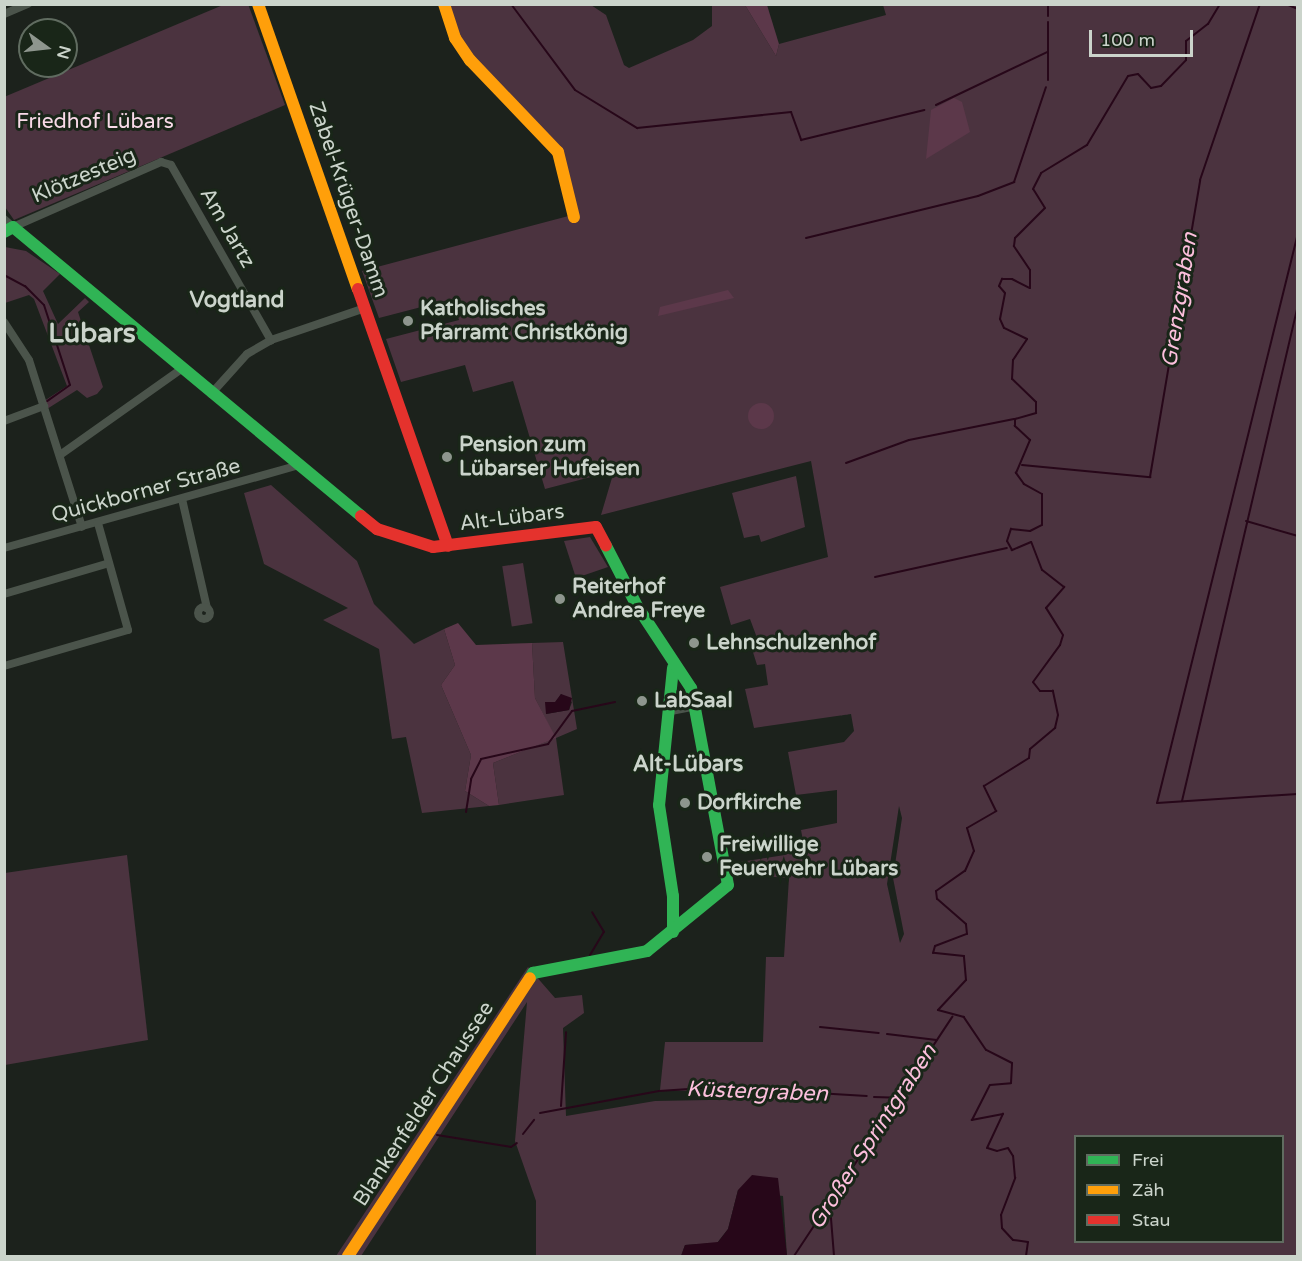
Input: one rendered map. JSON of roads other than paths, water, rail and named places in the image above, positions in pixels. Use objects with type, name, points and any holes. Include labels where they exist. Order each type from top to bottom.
[{"type":"street","points":[[4,14],[28,4]]},
{"type":"street","name":"Zabel-Krüger-Damm","points":[[258,4],[448,546]]},
{"type":"street","points":[[444,4],[451,30],[470,60],[558,152],[574,218]]},
{"type":"street","name":"Klötzesteig","points":[[7,226],[161,162],[171,165]]},
{"type":"street","name":"Am Jartz","points":[[171,165],[270,340]]},
{"type":"street","name":"Alt-Lübars","points":[[7,226],[296,466],[377,529],[419,545],[448,546],[596,527],[673,668],[691,688],[697,706],[729,880],[725,890],[647,951],[533,973]]},
{"type":"street","points":[[211,394],[247,354],[270,340],[365,308]]},
{"type":"street","points":[[4,322],[29,360],[82,527]]},
{"type":"street","points":[[60,455],[180,370]]},
{"type":"street","points":[[4,421],[44,406]]},
{"type":"street","name":"Quickborner Straße","points":[[4,548],[182,500],[296,466]]},
{"type":"street","points":[[182,500],[207,593],[207,608]]},
{"type":"street","points":[[4,666],[128,630],[98,523]]},
{"type":"street","points":[[4,594],[109,562]]},
{"type":"street","points":[[673,668],[671,711],[659,805],[673,932]]},
{"type":"street","points":[[671,711],[697,706]]},
{"type":"street","name":"Blankenfelder Chaussee","points":[[348,1257],[533,973]]},
{"type":"waterway","points":[[511,4],[575,90],[637,128],[791,112],[801,140],[924,110]]},
{"type":"waterway","points":[[1048,4],[1048,16]]},
{"type":"waterway","points":[[1026,1256],[1028,1242],[1013,1240],[1002,1228],[1001,1215],[1015,1178],[1013,1156],[1008,1148],[997,1151],[987,1148],[1003,1114],[972,1120],[990,1085],[1011,1083],[1012,1063],[986,1050],[964,1017],[938,1010],[966,980],[964,956],[933,953],[935,946],[967,934],[966,924],[937,899],[936,891],[965,871],[974,851],[967,828],[996,811],[984,786],[1029,758],[1030,749],[1055,728],[1058,715],[1053,691],[1040,691],[1033,682],[1060,645],[1063,635],[1046,608],[1064,587],[1042,570],[1031,542],[1012,550],[1007,541],[1011,529],[1030,531],[1042,525],[1042,494],[1024,484],[1016,473],[1030,440],[1015,426],[1015,419],[1036,413],[1036,402],[1012,379],[1013,360],[1027,339],[1004,328],[1000,319],[1005,293],[999,286],[1002,279],[1012,279],[1030,288],[1030,270],[1014,246],[1015,238],[1045,208],[1033,189],[1041,173],[1087,145],[1128,76],[1138,74],[1151,88],[1161,86],[1186,60],[1186,41],[1208,24],[1220,4]]},
{"type":"waterway","name":"Grenzgraben","points":[[1022,465],[1150,477],[1200,180],[1260,4]]},
{"type":"waterway","points":[[1286,4],[1298,9]]},
{"type":"waterway","points":[[1048,22],[1048,80]]},
{"type":"waterway","points":[[936,105],[1047,52]]},
{"type":"waterway","points":[[806,238],[978,196],[1014,182],[1046,87]]},
{"type":"waterway","points":[[1298,233],[1157,803],[1298,794]]},
{"type":"waterway","points":[[4,275],[25,286],[44,305],[70,385],[47,401]]},
{"type":"waterway","points":[[1182,801],[1298,305]]},
{"type":"waterway","points":[[846,463],[909,440],[1014,419]]},
{"type":"waterway","points":[[1246,521],[1298,536]]},
{"type":"waterway","points":[[875,577],[1007,548]]},
{"type":"waterway","points":[[466,812],[471,779],[481,759],[548,744],[572,711],[615,702]]},
{"type":"waterway","points":[[590,955],[604,932],[592,912]]},
{"type":"waterway","name":"Großer Sprintgraben","points":[[794,1256],[952,1017]]},
{"type":"waterway","points":[[820,1027],[879,1033]]},
{"type":"waterway","points":[[561,1106],[566,1032]]},
{"type":"waterway","points":[[887,1034],[937,1040]]},
{"type":"waterway","name":"Küstergraben","points":[[540,1113],[659,1091],[719,1087],[867,1096]]},
{"type":"waterway","name":"Küstergraben","points":[[874,1097],[898,1098]]},
{"type":"waterway","name":"Küstergraben","points":[[523,1134],[534,1120]]},
{"type":"waterway","name":"Küstergraben","points":[[437,1135],[511,1147],[517,1143]]},
{"type":"waterway","points":[[830,1206],[834,1256]]},
{"type":"place","name":"Katholisches Pfarramt Christkönig","points":[[408,321]]},
{"type":"place","name":"Pension zum Lübarser Hufeisen","points":[[447,457]]},
{"type":"place","name":"Reiterhof Andrea Freye","points":[[560,599]]},
{"type":"place","name":"Lehnschulzenhof","points":[[694,643]]},
{"type":"place","name":"LabSaal","points":[[642,701]]},
{"type":"place","name":"Dorfkirche","points":[[685,803]]},
{"type":"place","name":"Freiwillige Feuerwehr Lübars","points":[[707,857]]},
{"type":"district","name":"Vogtland","points":[[237,301]]},
{"type":"district","name":"Lübars","points":[[92,334]]},
{"type":"district","name":"Alt-Lübars","points":[[688,765]]},
{"type":"park label","name":"Friedhof Lübars","points":[[95,122]]}]
